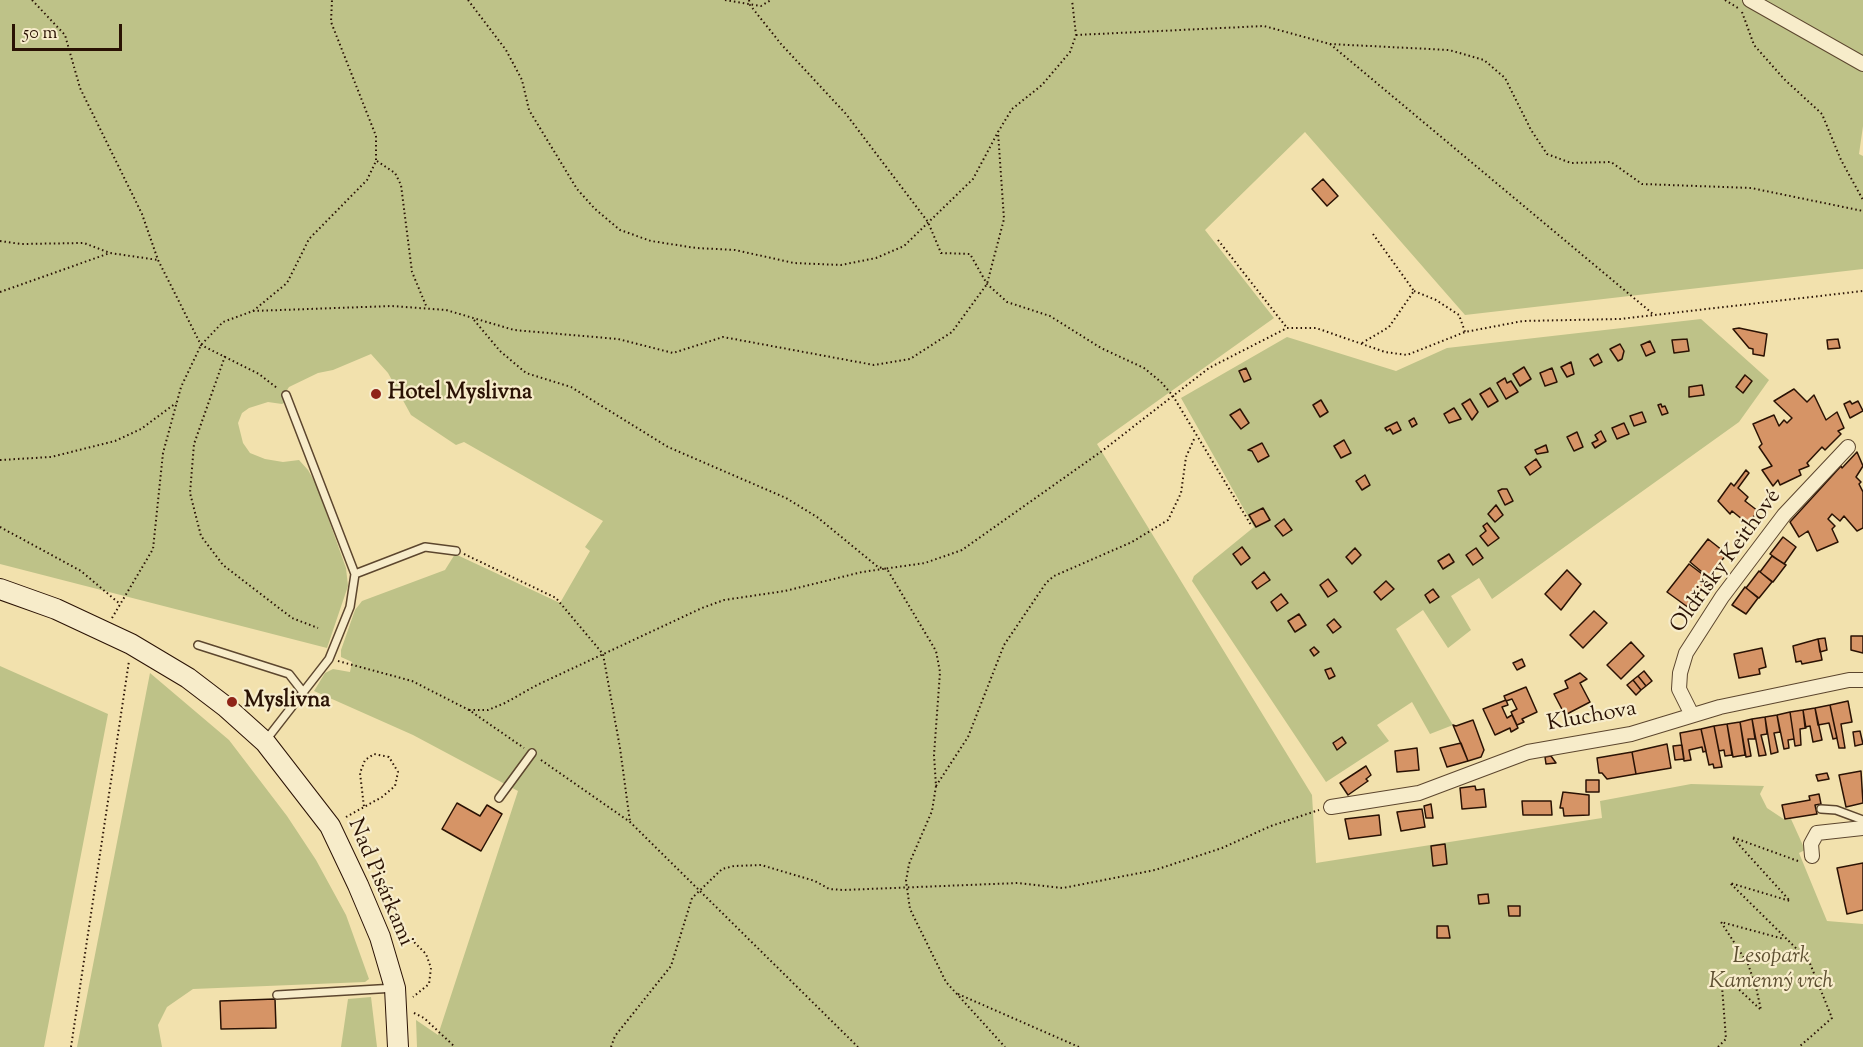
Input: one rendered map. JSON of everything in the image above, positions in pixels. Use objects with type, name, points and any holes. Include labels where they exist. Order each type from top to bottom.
[{"type":"street","points":[[1750,0],[1863,64]]},
{"type":"street","name":"Oldřišky Keithové","points":[[1692,715],[1679,689],[1680,673],[1686,653],[1722,597],[1784,515],[1848,447]]},
{"type":"street","name":"Nad Pisárkami","points":[[0,589],[132,644],[188,678],[226,706],[264,742],[330,826],[380,937],[395,997],[398,1047]]},
{"type":"street","name":"Kluchova","points":[[1331,807],[1419,793],[1528,752],[1631,734],[1692,715],[1849,680],[1863,680]]},
{"type":"street","points":[[1812,856],[1811,844],[1817,833],[1863,828]]},
{"type":"lane","points":[[264,742],[329,659],[350,607],[355,574],[286,395]]},
{"type":"lane","points":[[355,574],[425,547],[456,550]]},
{"type":"lane","points":[[198,645],[289,674],[303,692]]},
{"type":"lane","points":[[500,798],[532,753]]},
{"type":"lane","points":[[1821,809],[1836,810],[1863,820]]},
{"type":"lane","points":[[277,995],[395,997]]},
{"type":"path","points":[[32,0],[65,35],[80,88],[142,214],[158,260],[201,345],[259,374],[286,395]]},
{"type":"path","points":[[253,311],[287,283],[309,239],[367,180],[376,161],[376,135],[332,22],[332,0]]},
{"type":"path","points":[[468,0],[506,50],[522,80],[529,110],[577,189],[595,209],[620,230],[662,243],[735,250],[795,263],[841,265],[876,258],[904,246],[973,178],[1012,109],[1042,85],[1061,66],[1070,52],[1076,35],[1072,0]]},
{"type":"path","points":[[725,0],[761,6],[771,0]]},
{"type":"path","points":[[749,0],[750,5],[846,114],[928,222],[941,253],[970,254],[987,284],[1007,302],[1050,316],[1101,348],[1144,368],[1161,382],[1173,396],[1195,436],[1251,525]]},
{"type":"path","points":[[1725,0],[1741,9],[1754,45],[1784,79],[1822,114],[1841,160],[1863,200]]},
{"type":"path","points":[[1076,35],[1264,26],[1330,44],[1449,50],[1484,60],[1505,78],[1531,130],[1547,153],[1571,163],[1611,162],[1642,184],[1751,188],[1863,211]]},
{"type":"path","points":[[1330,44],[1653,314]]},
{"type":"path","points":[[104,631],[153,549],[163,453],[181,387],[201,345],[223,322],[253,311],[392,306],[446,310],[514,330],[618,339],[673,353],[723,337],[874,365],[910,359],[952,332],[987,284],[1004,219],[998,132]]},
{"type":"path","points":[[376,161],[395,173],[401,185],[412,272],[427,308]]},
{"type":"path","points":[[1373,234],[1414,291],[1436,300],[1459,315],[1465,332]]},
{"type":"path","points":[[1218,240],[1287,328]]},
{"type":"path","points":[[0,241],[21,244],[84,243],[110,253],[158,260]]},
{"type":"path","points":[[0,292],[110,253]]},
{"type":"path","points":[[1362,343],[1389,327],[1414,291]]},
{"type":"path","points":[[469,710],[488,710],[505,703],[603,654],[724,600],[784,591],[862,572],[925,563],[962,550],[1102,451],[1209,368],[1287,328],[1316,328],[1385,352],[1407,355],[1465,332],[1523,321],[1620,319],[1863,291]]},
{"type":"path","points":[[474,320],[500,351],[526,373],[572,387],[668,447],[786,498],[817,517],[878,567],[887,569],[931,643],[939,661],[940,688],[934,755],[936,786],[932,811],[909,864],[907,888],[910,909],[946,982],[1005,1047]]},
{"type":"path","points":[[225,356],[194,444],[190,493],[201,536],[224,565],[292,618],[318,628]]},
{"type":"path","points":[[0,460],[51,457],[115,441],[141,429],[177,402]]},
{"type":"path","points":[[936,786],[968,737],[1004,645],[1046,583],[1054,576],[1132,542],[1168,520],[1180,493],[1186,457],[1195,436]]},
{"type":"path","points":[[0,527],[81,571],[120,604]]},
{"type":"path","points":[[456,550],[556,597],[603,654],[620,748],[630,822]]},
{"type":"path","points":[[71,1047],[132,644]]},
{"type":"path","points":[[329,659],[412,681],[469,710],[630,822],[858,1047]]},
{"type":"path","points":[[330,826],[364,807],[395,786],[398,772],[389,757],[374,754],[366,760],[360,773],[364,807]]},
{"type":"path","points":[[611,1047],[615,1036],[671,966],[692,898],[722,869],[748,865],[796,876],[829,889],[907,888],[1018,882],[1063,888],[1155,870],[1222,848],[1271,826],[1331,807]]},
{"type":"path","points":[[1797,862],[1732,837],[1790,901],[1730,883],[1809,961],[1832,1018],[1799,1047]]},
{"type":"path","points":[[1718,1047],[1726,1039],[1722,986],[1731,982],[1761,1010],[1748,964],[1721,922],[1785,939]]},
{"type":"path","points":[[380,937],[410,938],[426,954],[431,968],[429,984],[418,996],[395,997]]},
{"type":"path","points":[[956,993],[1079,1047]]},
{"type":"path","points":[[395,997],[424,1018],[455,1047]]},
{"type":"path","points":[[999,1047],[1000,1042]]},
{"type":"green space","name":"Lesopark Kamenný vrch","points":[[0,0],[1863,0],[1863,126],[1859,154],[1863,156],[1863,269],[1465,315],[1305,132],[1205,230],[1274,318],[1097,444],[1312,795],[1316,863],[1602,818],[1600,801],[1691,784],[1764,786],[1760,794],[1767,808],[1785,820],[1791,819],[1805,850],[1799,853],[1827,921],[1863,924],[1863,1047],[417,1047],[416,1020],[438,1035],[518,791],[413,735],[314,691],[325,673],[333,669],[350,672],[352,662],[341,657],[341,650],[355,610],[362,601],[445,570],[455,554],[560,603],[590,551],[585,547],[603,521],[464,442],[456,445],[411,415],[388,373],[371,354],[333,370],[318,373],[289,387],[282,398],[286,402],[282,404],[268,402],[249,408],[242,413],[238,423],[243,443],[250,453],[265,459],[283,462],[299,460],[316,484],[346,568],[348,586],[327,648],[0,564]]},
{"type":"green space","points":[[1701,319],[1769,380],[1739,422],[1492,599],[1479,578],[1451,596],[1471,630],[1448,648],[1423,610],[1396,629],[1453,725],[1430,734],[1412,702],[1377,725],[1389,741],[1326,782],[1192,581],[1194,576],[1254,527],[1181,398],[1287,337],[1396,371],[1447,348]]},
{"type":"green space","points":[[0,666],[108,714],[44,1047],[0,1047]]},
{"type":"green space","points":[[150,673],[229,740],[287,816],[316,860],[346,915],[369,979],[365,982],[193,989],[167,1007],[158,1025],[162,1047],[77,1047]]},
{"type":"green space","points":[[371,997],[377,1047],[341,1047],[348,999]]},
{"type":"building","points":[[1323,179],[1338,196],[1327,206],[1312,189]]},
{"type":"building","points":[[1739,328],[1767,334],[1764,356],[1753,354],[1753,349],[1749,348],[1733,329]]},
{"type":"building","points":[[1687,339],[1689,351],[1674,353],[1672,340]]},
{"type":"building","points":[[1838,339],[1840,348],[1828,349],[1827,340]]},
{"type":"building","points":[[1650,341],[1655,352],[1646,356],[1641,345]]},
{"type":"building","points":[[1620,344],[1624,351],[1622,359],[1618,361],[1610,349]]},
{"type":"building","points":[[1598,354],[1602,362],[1594,366],[1590,359]]},
{"type":"building","points":[[1571,362],[1574,374],[1567,377],[1561,367]]},
{"type":"building","points":[[1524,367],[1531,379],[1520,386],[1513,374]]},
{"type":"building","points":[[1246,368],[1251,379],[1244,382],[1239,371]]},
{"type":"building","points":[[1552,368],[1557,382],[1545,386],[1540,373]]},
{"type":"building","points":[[1745,375],[1752,381],[1743,393],[1736,387]]},
{"type":"building","points":[[1505,378],[1507,383],[1511,381],[1518,392],[1506,399],[1497,383]]},
{"type":"building","points":[[1702,385],[1704,395],[1689,397],[1689,387]]},
{"type":"building","points":[[1490,388],[1498,401],[1488,407],[1480,394]]},
{"type":"building","points":[[1794,389],[1807,402],[1814,395],[1826,420],[1837,412],[1844,428],[1838,431],[1841,434],[1825,450],[1822,447],[1807,463],[1809,466],[1799,470],[1801,475],[1780,485],[1778,480],[1773,486],[1762,470],[1772,466],[1759,447],[1762,444],[1753,424],[1774,415],[1779,426],[1784,420],[1787,423],[1792,418],[1774,401]]},
{"type":"building","points":[[1470,399],[1478,412],[1472,420],[1462,404]]},
{"type":"building","points":[[1321,400],[1328,412],[1320,417],[1313,405]]},
{"type":"building","points":[[1850,401],[1852,404],[1858,401],[1863,411],[1850,418],[1844,404]]},
{"type":"building","points":[[1661,404],[1662,407],[1665,406],[1668,413],[1662,415],[1658,405]]},
{"type":"building","points":[[1454,408],[1461,419],[1449,423],[1444,414]]},
{"type":"building","points":[[1240,409],[1249,423],[1241,429],[1230,415]]},
{"type":"building","points":[[1642,412],[1646,422],[1634,426],[1630,416]]},
{"type":"building","points":[[1414,418],[1417,424],[1412,427],[1409,421]]},
{"type":"building","points":[[1397,422],[1401,430],[1393,434],[1390,429],[1387,431],[1385,428]]},
{"type":"building","points":[[1624,423],[1629,434],[1617,439],[1612,428]]},
{"type":"building","points":[[1601,431],[1606,441],[1595,448],[1592,443],[1598,440],[1595,435]]},
{"type":"building","points":[[1577,432],[1583,447],[1574,451],[1567,437]]},
{"type":"building","points":[[1344,440],[1351,453],[1341,458],[1334,446]]},
{"type":"building","points":[[1262,443],[1269,456],[1258,462],[1252,451],[1248,450]]},
{"type":"building","points":[[1546,445],[1548,452],[1537,454],[1535,450]]},
{"type":"building","points":[[1857,452],[1863,466],[1856,477],[1861,482],[1859,484],[1863,492],[1863,528],[1857,531],[1844,516],[1840,521],[1832,514],[1828,519],[1835,526],[1832,529],[1838,542],[1817,551],[1808,531],[1799,537],[1790,522],[1841,466],[1842,468]]},
{"type":"building","points":[[1536,459],[1541,467],[1530,475],[1525,467]]},
{"type":"building","points":[[1746,470],[1749,473],[1738,488],[1748,497],[1745,501],[1758,511],[1748,524],[1732,511],[1730,514],[1718,501],[1731,483],[1734,486]]},
{"type":"building","points":[[1365,475],[1370,485],[1362,490],[1356,481]]},
{"type":"building","points":[[1507,489],[1513,501],[1505,505],[1498,491]]},
{"type":"building","points":[[1496,505],[1503,515],[1495,522],[1488,514]]},
{"type":"building","points":[[1263,508],[1270,520],[1256,527],[1249,515]]},
{"type":"building","points":[[1284,519],[1292,530],[1283,536],[1275,526]]},
{"type":"building","points":[[1487,523],[1499,538],[1488,546],[1480,536],[1486,531],[1483,526]]},
{"type":"building","points":[[1783,537],[1796,547],[1784,564],[1770,554]]},
{"type":"building","points":[[1708,539],[1727,554],[1708,577],[1690,562]]},
{"type":"building","points":[[1242,547],[1250,558],[1241,565],[1233,554]]},
{"type":"building","points":[[1355,548],[1361,555],[1352,564],[1346,557]]},
{"type":"building","points":[[1476,548],[1483,558],[1473,565],[1466,555]]},
{"type":"building","points":[[1449,554],[1454,562],[1443,569],[1438,561]]},
{"type":"building","points":[[1772,556],[1786,565],[1773,582],[1760,572]]},
{"type":"building","points":[[1689,564],[1710,580],[1689,608],[1667,592]]},
{"type":"building","points":[[1567,570],[1581,584],[1561,610],[1545,594]]},
{"type":"building","points":[[1759,571],[1772,582],[1759,598],[1746,588]]},
{"type":"building","points":[[1264,572],[1270,580],[1257,589],[1252,582]]},
{"type":"building","points":[[1328,579],[1337,591],[1328,597],[1320,585]]},
{"type":"building","points":[[1386,581],[1394,589],[1381,600],[1374,592]]},
{"type":"building","points":[[1745,587],[1758,598],[1746,614],[1732,605]]},
{"type":"building","points":[[1433,589],[1439,597],[1430,603],[1425,595]]},
{"type":"building","points":[[1281,594],[1288,603],[1277,611],[1271,602]]},
{"type":"building","points":[[1594,611],[1607,623],[1583,648],[1570,635]]},
{"type":"building","points":[[1299,614],[1306,625],[1295,632],[1288,621]]},
{"type":"building","points":[[1334,619],[1341,627],[1333,633],[1327,625]]},
{"type":"building","points":[[1851,636],[1863,636],[1863,653],[1851,650]]},
{"type":"building","points":[[1825,638],[1827,650],[1820,652],[1818,639]]},
{"type":"building","points":[[1818,639],[1822,660],[1802,664],[1801,661],[1796,662],[1793,646]]},
{"type":"building","points":[[1631,642],[1644,656],[1621,679],[1607,665]]},
{"type":"building","points":[[1314,647],[1319,652],[1314,656],[1310,650]]},
{"type":"building","points":[[1762,648],[1766,667],[1759,669],[1760,674],[1739,678],[1734,654]]},
{"type":"building","points":[[1522,659],[1525,666],[1517,670],[1513,663]]},
{"type":"building","points":[[1331,668],[1335,676],[1329,679],[1325,670]]},
{"type":"building","points":[[1644,671],[1652,681],[1646,686],[1638,676]]},
{"type":"building","points":[[1580,673],[1587,679],[1580,683],[1590,702],[1565,715],[1554,694],[1568,688],[1565,681]]},
{"type":"building","points":[[1638,676],[1646,686],[1641,690],[1633,680]]},
{"type":"building","points":[[1633,680],[1641,690],[1636,695],[1627,685]]},
{"type":"building","points":[[1526,687],[1537,712],[1522,719],[1524,722],[1517,725],[1511,712],[1517,709],[1512,699],[1506,701],[1504,696]]},
{"type":"building","points":[[1506,700],[1508,705],[1502,707],[1507,718],[1512,715],[1518,728],[1511,732],[1510,728],[1495,735],[1483,709]]},
{"type":"building","points":[[1848,701],[1852,722],[1841,724],[1845,748],[1839,748],[1830,705]]},
{"type":"building","points":[[1830,705],[1837,738],[1833,739],[1829,723],[1818,725],[1815,708]]},
{"type":"building","points":[[1815,708],[1822,740],[1813,742],[1810,726],[1805,727],[1803,710]]},
{"type":"building","points":[[1803,710],[1806,728],[1800,729],[1801,745],[1795,746],[1790,712]]},
{"type":"building","points":[[1790,712],[1794,739],[1788,740],[1789,748],[1784,749],[1777,715]]},
{"type":"building","points":[[1777,715],[1780,732],[1774,733],[1778,752],[1771,754],[1765,717]]},
{"type":"building","points":[[1765,717],[1767,734],[1761,735],[1766,755],[1759,756],[1752,719]]},
{"type":"building","points":[[1752,719],[1755,739],[1748,739],[1751,756],[1746,757],[1740,722]]},
{"type":"building","points":[[1473,720],[1484,750],[1481,757],[1468,761],[1453,725]]},
{"type":"building","points":[[1740,722],[1745,755],[1733,757],[1727,724]]},
{"type":"building","points":[[1727,724],[1732,755],[1725,756],[1724,750],[1719,751],[1714,726]]},
{"type":"building","points":[[1714,726],[1722,767],[1714,768],[1713,764],[1709,765],[1701,729]]},
{"type":"building","points":[[1701,729],[1706,751],[1703,752],[1702,747],[1689,750],[1691,760],[1684,761],[1680,733]]},
{"type":"building","points":[[1860,731],[1863,744],[1855,746],[1853,732]]},
{"type":"building","points":[[1342,737],[1346,743],[1337,750],[1333,743]]},
{"type":"building","points":[[1461,743],[1468,761],[1447,767],[1440,748]]},
{"type":"building","points":[[1667,744],[1671,768],[1636,774],[1632,752]]},
{"type":"building","points":[[1682,745],[1684,759],[1675,760],[1673,746]]},
{"type":"building","points":[[1417,748],[1419,770],[1397,772],[1395,751]]},
{"type":"building","points":[[1632,752],[1636,774],[1607,779],[1599,773],[1597,758]]},
{"type":"building","points":[[1551,756],[1556,763],[1546,764],[1545,757]]},
{"type":"building","points":[[1366,766],[1371,775],[1366,779],[1368,781],[1348,795],[1340,783]]},
{"type":"building","points":[[1861,771],[1863,803],[1846,807],[1839,775]]},
{"type":"building","points":[[1827,773],[1829,779],[1818,781],[1816,775]]},
{"type":"building","points":[[1586,780],[1599,780],[1599,792],[1586,792]]},
{"type":"building","points":[[1475,786],[1476,790],[1484,789],[1486,807],[1462,809],[1460,788]]},
{"type":"building","points":[[1563,792],[1589,795],[1589,815],[1564,816],[1563,808],[1560,808]]},
{"type":"building","points":[[1819,794],[1821,804],[1815,805],[1817,814],[1785,819],[1782,805],[1810,800],[1809,796]]},
{"type":"building","points":[[1522,801],[1551,801],[1552,815],[1523,815]]},
{"type":"building","points":[[457,803],[480,816],[487,805],[502,814],[481,851],[442,829]]},
{"type":"building","points":[[1431,804],[1433,818],[1426,818],[1424,806]]},
{"type":"building","points":[[1422,809],[1425,827],[1401,831],[1397,812]]},
{"type":"building","points":[[1379,815],[1381,835],[1349,839],[1345,819]]},
{"type":"building","points":[[1445,844],[1447,864],[1433,866],[1431,846]]},
{"type":"building","points":[[1863,863],[1863,910],[1847,914],[1837,868]]},
{"type":"building","points":[[1488,894],[1489,903],[1479,904],[1478,895]]},
{"type":"building","points":[[1508,906],[1520,906],[1520,916],[1509,916]]},
{"type":"building","points":[[1437,926],[1448,926],[1450,938],[1437,938]]},
{"type":"building","points":[[275,999],[276,1028],[221,1029],[220,1001]]},
{"type":"place","name":"Hotel Myslivna","points":[[376,394]]},
{"type":"place","name":"Myslivna","points":[[232,702]]}]
